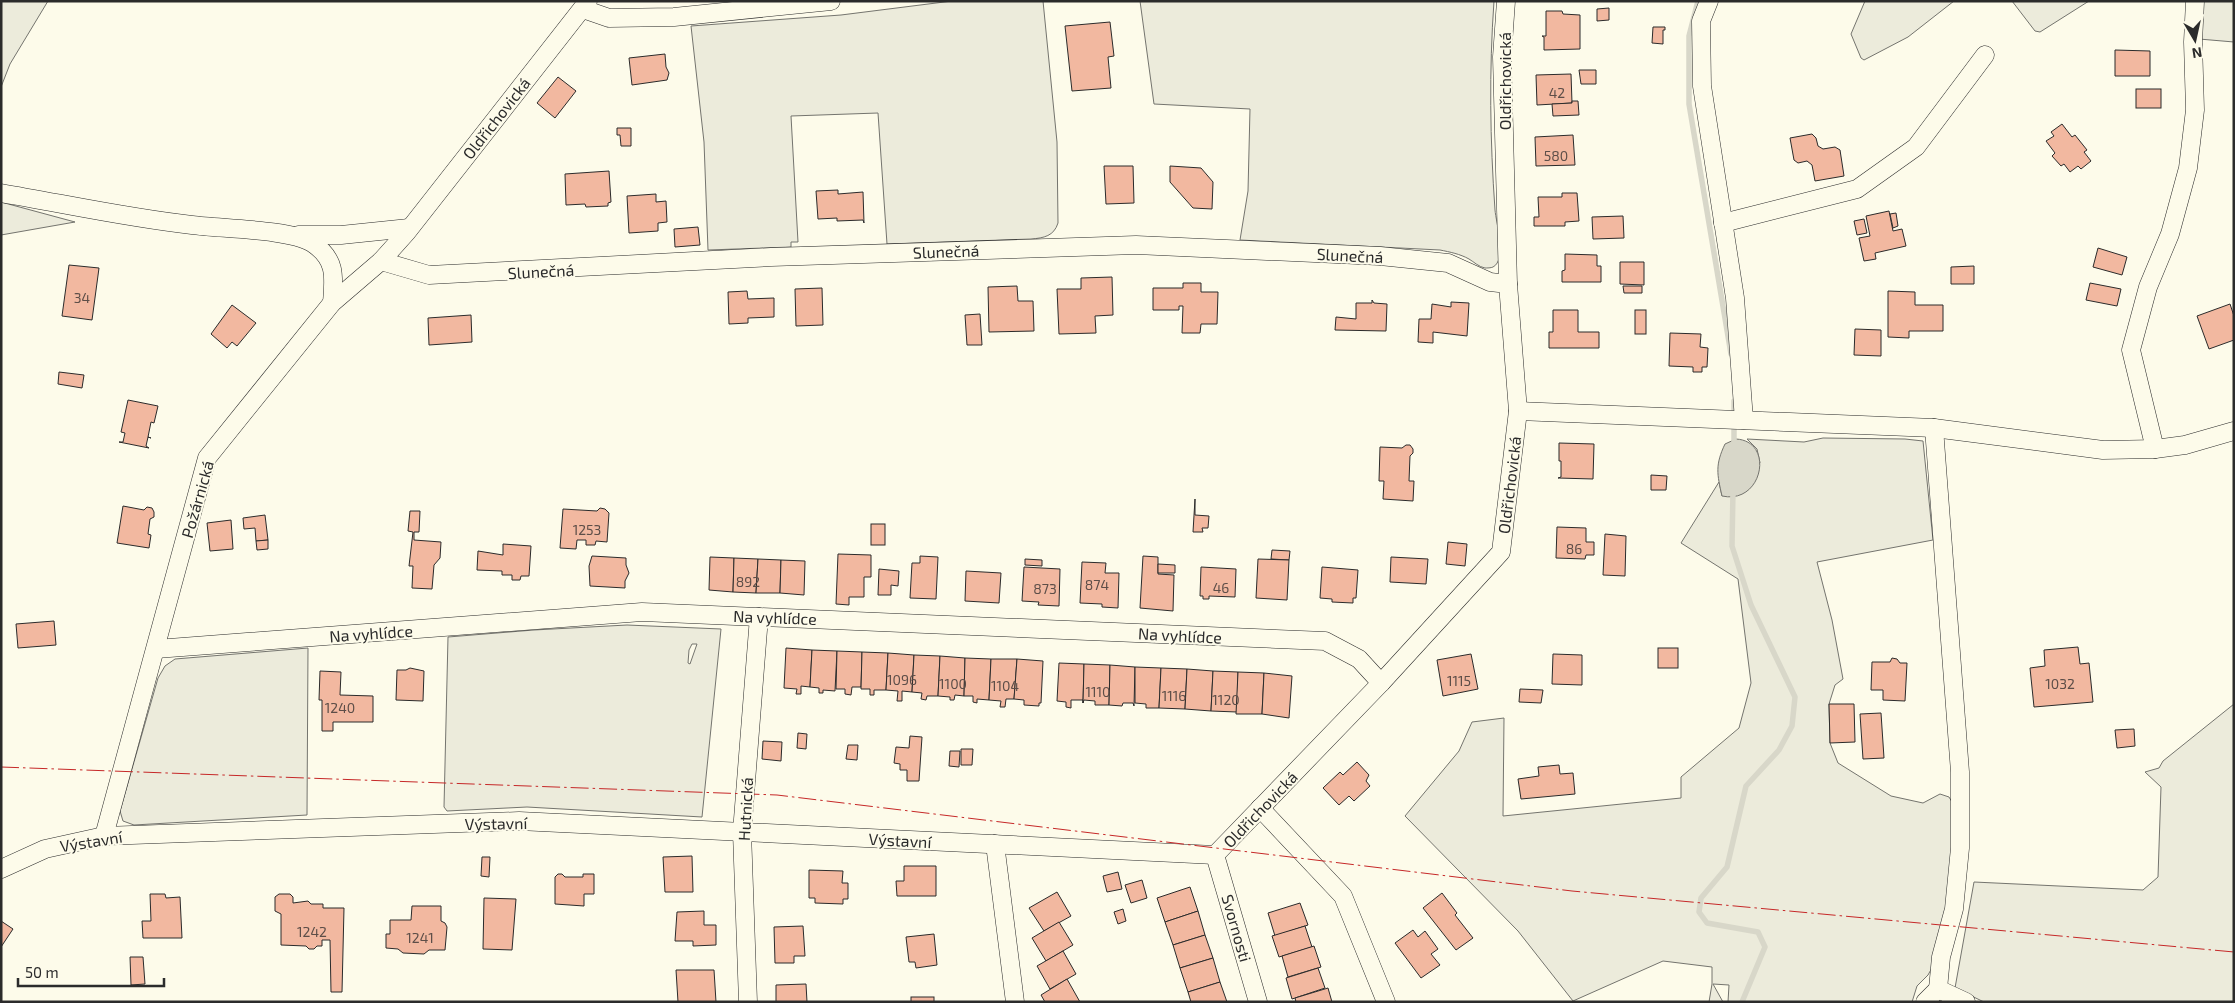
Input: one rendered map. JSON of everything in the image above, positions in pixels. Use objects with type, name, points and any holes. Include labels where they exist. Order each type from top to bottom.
[{"type":"street","name":"Oldřichovická","points":[[409,228],[586,5],[609,18],[674,17],[831,1]]},
{"type":"street","name":"Oldřichovická","points":[[1215,855],[1381,683],[1501,552],[1518,411],[1508,284],[1502,57],[1506,1]]},
{"type":"street","points":[[1709,1],[1701,21],[1702,86],[1735,298],[1744,420]]},
{"type":"street","points":[[2155,450],[2131,350],[2148,287],[2170,234],[2188,168],[2195,110],[2192,42],[2195,1]]},
{"type":"street","points":[[1723,223],[1857,189],[1916,147],[1985,55]]},
{"type":"street","points":[[1,193],[191,225],[296,235],[342,235],[409,228]]},
{"type":"street","name":"Požárnická","points":[[104,836],[207,458],[332,303],[381,261],[409,228]]},
{"type":"street","points":[[296,235],[312,243],[326,256],[330,263],[334,271],[332,303]]},
{"type":"street","name":"Slunečná","points":[[381,261],[429,275],[771,257],[1136,245],[1380,256],[1448,263],[1490,282],[1508,284]]},
{"type":"street","points":[[1518,411],[1934,428],[2103,450],[2155,450],[2185,446],[2234,432]]},
{"type":"street","points":[[1925,1002],[1938,989],[1941,957],[1954,909],[1959,856],[1960,772],[1934,428]]},
{"type":"street","name":"Na vyhlídce","points":[[156,649],[642,612],[1324,641],[1359,659],[1381,683]]},
{"type":"street","name":"Hutnická","points":[[748,1002],[742,832],[759,616]]},
{"type":"street","points":[[1260,808],[1344,896],[1386,1002]]},
{"type":"street","name":"Výstavní","points":[[1,869],[45,849],[104,836],[519,821],[1215,855]]},
{"type":"street","points":[[995,844],[1015,1002]]},
{"type":"street","name":"Svornosti","points":[[1215,855],[1258,1002]]},
{"type":"street","points":[[1938,989],[1966,1002]]},
{"type":"shaded area","points":[[1,1],[48,1],[10,64],[1,87]]},
{"type":"shaded area","points":[[952,1],[1043,1],[1057,142],[1058,223],[1054,231],[1044,237],[1031,239],[887,244],[878,113],[791,116],[798,242],[791,242],[791,247],[708,250],[704,142],[691,26],[841,15]]},
{"type":"shaded area","points":[[1140,1],[1494,1],[1491,53],[1491,106],[1495,210],[1500,249],[1497,263],[1493,267],[1485,268],[1462,256],[1440,250],[1240,240],[1248,191],[1250,109],[1154,104]]},
{"type":"shaded area","points":[[1865,1],[1954,1],[1908,37],[1864,60],[1861,58],[1851,34]]},
{"type":"shaded area","points":[[2012,1],[2089,1],[2040,32],[2035,31]]},
{"type":"shaded area","points":[[2188,1],[2234,1],[2234,42],[2199,39]]},
{"type":"shaded area","points":[[1,202],[75,222],[1,235]]},
{"type":"shaded area","points":[[1823,438],[1923,441],[1933,540],[1817,562],[1832,620],[1843,679],[1835,685],[1829,704],[1830,743],[1838,763],[1891,796],[1923,803],[1940,794],[1949,797],[1952,802],[1955,844],[1945,913],[1933,966],[1928,975],[1917,986],[1912,1002],[1728,1002],[1729,985],[1713,984],[1723,1002],[1709,1002],[1712,967],[1663,961],[1573,1001],[1518,931],[1405,816],[1459,751],[1472,722],[1504,718],[1503,816],[1681,798],[1681,777],[1739,728],[1751,683],[1738,579],[1681,543],[1719,482],[1722,496],[1760,463],[1757,449],[1747,439],[1804,442]]},
{"type":"shaded area","points":[[1736,439],[1748,442],[1756,450],[1760,460],[1759,472],[1755,482],[1747,491],[1736,496],[1722,496],[1718,464],[1725,444]]},
{"type":"shaded area","points":[[627,625],[721,629],[702,817],[527,807],[447,811],[444,807],[448,637]],"holes":[[[692,644],[697,644],[690,664],[688,663],[689,650]]]},
{"type":"shaded area","points":[[308,648],[307,815],[134,825],[123,821],[120,811],[158,678],[165,666],[175,659]]},
{"type":"shaded area","points":[[2234,704],[2234,1002],[1984,1002],[1955,988],[1974,882],[2143,890],[2158,877],[2161,787],[2145,772],[2159,768],[2163,761]]},
{"type":"building","points":[[1609,8],[1609,20],[1597,21],[1597,9]]},
{"type":"building","points":[[1546,11],[1562,11],[1563,14],[1580,15],[1580,49],[1544,50],[1544,37],[1542,36],[1546,36]]},
{"type":"building","points":[[1110,22],[1114,56],[1108,57],[1111,88],[1072,91],[1065,26]]},
{"type":"building","points":[[1653,27],[1665,27],[1665,30],[1663,30],[1663,44],[1652,43]]},
{"type":"building","points":[[2115,50],[2150,51],[2150,76],[2115,76]]},
{"type":"building","points":[[665,54],[666,67],[669,73],[667,80],[632,85],[629,58]]},
{"type":"building","points":[[1579,70],[1596,70],[1596,84],[1581,84]]},
{"type":"building","points":[[1571,74],[1572,103],[1537,105],[1536,75]]},
{"type":"building","points":[[558,77],[576,91],[555,118],[537,103]]},
{"type":"building","points":[[2136,89],[2161,89],[2161,108],[2136,108]]},
{"type":"building","points":[[1572,101],[1578,101],[1579,115],[1553,116],[1552,104],[1572,103]]},
{"type":"building","points":[[2062,124],[2072,137],[2075,135],[2087,150],[2084,152],[2091,161],[2081,169],[2078,166],[2070,172],[2064,164],[2061,166],[2052,156],[2055,153],[2046,141],[2054,136],[2051,132]]},
{"type":"building","points":[[617,128],[631,128],[631,146],[621,146],[620,135],[617,135]]},
{"type":"building","points":[[1812,134],[1816,138],[1818,146],[1823,149],[1835,147],[1840,150],[1844,176],[1815,181],[1812,165],[1807,161],[1798,163],[1794,160],[1790,138]]},
{"type":"building","points":[[1573,135],[1575,165],[1536,166],[1535,137]]},
{"type":"building","points":[[1104,166],[1133,166],[1134,203],[1106,204]]},
{"type":"building","points":[[1170,166],[1201,168],[1213,182],[1212,209],[1193,208],[1170,182]]},
{"type":"building","points":[[609,171],[611,202],[608,203],[608,206],[586,207],[585,204],[566,205],[565,174]]},
{"type":"building","points":[[838,190],[838,194],[863,192],[864,223],[863,220],[837,221],[837,218],[818,219],[816,191]]},
{"type":"building","points":[[1562,193],[1577,193],[1579,221],[1565,222],[1565,226],[1534,226],[1534,217],[1539,217],[1538,197],[1562,197]]},
{"type":"building","points":[[656,194],[656,202],[666,201],[667,222],[658,223],[658,231],[629,233],[627,196]]},
{"type":"building","points":[[1889,211],[1893,231],[1902,229],[1906,246],[1875,253],[1876,259],[1864,261],[1859,238],[1870,236],[1866,216]]},
{"type":"building","points":[[1896,213],[1898,226],[1893,228],[1890,214]]},
{"type":"building","points":[[1623,216],[1624,238],[1593,239],[1592,217]]},
{"type":"building","points":[[1864,219],[1867,233],[1857,235],[1854,221]]},
{"type":"building","points":[[698,227],[700,245],[675,247],[674,229]]},
{"type":"building","points":[[2098,248],[2127,257],[2122,275],[2093,267]]},
{"type":"building","points":[[1565,254],[1597,255],[1597,266],[1601,266],[1601,282],[1562,282],[1562,271],[1565,270]]},
{"type":"building","points":[[1620,262],[1644,262],[1644,285],[1620,284]]},
{"type":"building","points":[[69,265],[99,268],[92,320],[62,316]]},
{"type":"building","points":[[1974,266],[1974,284],[1951,284],[1951,267]]},
{"type":"building","points":[[1112,277],[1113,315],[1095,316],[1096,333],[1059,334],[1057,289],[1081,289],[1081,278]]},
{"type":"building","points":[[1183,283],[1201,283],[1201,292],[1218,292],[1217,324],[1201,324],[1200,333],[1182,333],[1183,306],[1179,306],[1179,310],[1153,310],[1153,288],[1183,288]]},
{"type":"building","points":[[2090,283],[2121,289],[2117,306],[2086,300]]},
{"type":"building","points":[[1017,286],[1018,301],[1033,301],[1034,331],[989,332],[988,287]]},
{"type":"building","points":[[1623,286],[1642,286],[1642,293],[1624,293]]},
{"type":"building","points":[[822,288],[823,325],[796,326],[795,289]]},
{"type":"building","points":[[747,291],[748,299],[774,298],[774,317],[748,318],[748,323],[729,324],[728,292]]},
{"type":"building","points":[[1888,291],[1915,292],[1915,305],[1943,305],[1943,331],[1909,331],[1909,338],[1888,337]]},
{"type":"building","points":[[1372,300],[1374,303],[1387,304],[1386,331],[1335,330],[1336,317],[1356,319],[1356,303],[1372,303]]},
{"type":"building","points":[[1451,302],[1469,303],[1467,336],[1433,332],[1433,343],[1418,342],[1419,319],[1431,319],[1432,304],[1451,307]]},
{"type":"building","points":[[2230,304],[2234,316],[2234,340],[2209,349],[2197,316]]},
{"type":"building","points":[[232,305],[256,323],[237,346],[232,342],[227,348],[211,334]]},
{"type":"building","points":[[1553,310],[1578,310],[1578,332],[1599,332],[1599,348],[1549,348],[1549,332],[1553,332]]},
{"type":"building","points":[[1635,310],[1646,310],[1646,334],[1635,334]]},
{"type":"building","points":[[980,314],[982,345],[967,345],[965,315]]},
{"type":"building","points":[[471,315],[472,342],[429,345],[428,318]]},
{"type":"building","points":[[1855,329],[1881,330],[1881,356],[1854,355]]},
{"type":"building","points":[[1670,333],[1701,334],[1700,347],[1708,348],[1707,367],[1702,367],[1702,372],[1693,372],[1693,367],[1669,366]]},
{"type":"building","points":[[59,372],[84,375],[82,388],[58,384]]},
{"type":"building","points":[[128,400],[158,406],[154,423],[151,422],[146,446],[149,448],[119,442],[123,442],[125,433],[121,432]]},
{"type":"building","points":[[1559,443],[1594,444],[1593,479],[1558,478],[1561,477]]},
{"type":"building","points":[[1410,445],[1413,449],[1413,453],[1410,456],[1409,481],[1414,481],[1413,501],[1383,499],[1384,481],[1379,481],[1380,447],[1402,448]]},
{"type":"building","points":[[1651,475],[1667,476],[1666,490],[1651,490]]},
{"type":"building","points":[[1195,499],[1195,515],[1209,516],[1208,528],[1202,528],[1203,532],[1193,532]]},
{"type":"building","points":[[123,506],[144,510],[147,507],[152,508],[154,517],[150,519],[148,534],[151,535],[149,548],[117,543]]},
{"type":"building","points":[[600,508],[605,509],[609,513],[607,542],[596,541],[595,545],[586,545],[586,540],[577,540],[576,549],[560,548],[563,509],[597,511]]},
{"type":"building","points":[[410,511],[420,511],[419,532],[414,532],[414,540],[441,542],[440,558],[434,565],[432,589],[412,588],[413,566],[409,566],[413,532],[408,531]]},
{"type":"building","points":[[265,515],[268,540],[256,541],[255,528],[244,529],[243,518]]},
{"type":"building","points":[[231,520],[233,549],[210,551],[207,523]]},
{"type":"building","points":[[871,524],[885,524],[885,545],[871,545]]},
{"type":"building","points":[[1557,527],[1586,528],[1586,542],[1594,542],[1594,555],[1586,555],[1585,559],[1556,558]]},
{"type":"building","points":[[1605,534],[1626,536],[1625,576],[1603,575]]},
{"type":"building","points":[[268,540],[268,549],[257,550],[256,541]]},
{"type":"building","points":[[1448,542],[1467,544],[1465,566],[1446,564]]},
{"type":"building","points":[[503,544],[531,546],[529,576],[521,576],[520,580],[512,580],[512,575],[502,575],[502,571],[477,570],[478,551],[503,555]]},
{"type":"building","points":[[1272,550],[1290,551],[1289,560],[1271,559]]},
{"type":"building","points":[[838,554],[871,555],[871,577],[864,577],[864,597],[849,597],[849,605],[836,604]]},
{"type":"building","points":[[592,556],[626,558],[629,573],[625,581],[625,588],[590,586],[589,566]]},
{"type":"building","points":[[920,556],[938,557],[936,599],[910,598],[912,563],[920,563]]},
{"type":"building","points":[[1143,556],[1158,557],[1158,574],[1174,575],[1173,611],[1140,608]]},
{"type":"building","points":[[710,557],[734,558],[733,592],[709,590]]},
{"type":"building","points":[[1391,557],[1428,559],[1426,584],[1390,582]]},
{"type":"building","points":[[734,558],[758,559],[756,593],[733,592]]},
{"type":"building","points":[[758,559],[781,560],[780,593],[756,593]]},
{"type":"building","points":[[1025,559],[1042,560],[1042,566],[1025,565]]},
{"type":"building","points":[[1258,559],[1289,560],[1287,600],[1256,598]]},
{"type":"building","points":[[781,560],[805,561],[804,595],[780,593]]},
{"type":"building","points":[[1082,562],[1106,563],[1105,573],[1119,573],[1118,608],[1102,607],[1102,604],[1080,603]]},
{"type":"building","points":[[1158,564],[1175,565],[1175,573],[1158,573]]},
{"type":"building","points":[[1024,567],[1060,569],[1059,606],[1038,605],[1039,602],[1022,601]]},
{"type":"building","points":[[1201,567],[1236,569],[1235,597],[1209,596],[1209,599],[1203,599],[1203,596],[1200,596]]},
{"type":"building","points":[[1322,567],[1358,570],[1356,598],[1353,598],[1353,603],[1332,602],[1332,599],[1320,598]]},
{"type":"building","points":[[879,569],[899,571],[898,586],[891,585],[891,595],[878,595]]},
{"type":"building","points":[[966,571],[1001,573],[999,603],[965,601]]},
{"type":"building","points":[[54,621],[56,645],[18,648],[16,624]]},
{"type":"building","points":[[2078,647],[2080,664],[2089,663],[2093,702],[2034,707],[2030,668],[2045,666],[2044,650]]},
{"type":"building","points":[[786,648],[812,650],[810,687],[801,686],[801,694],[796,694],[797,689],[784,688]]},
{"type":"building","points":[[1658,648],[1678,648],[1678,668],[1658,668]]},
{"type":"building","points":[[812,650],[837,651],[835,691],[823,690],[823,693],[819,693],[819,688],[810,687]]},
{"type":"building","points":[[837,651],[862,652],[861,687],[852,687],[851,695],[845,694],[845,689],[836,689]]},
{"type":"building","points":[[862,652],[888,653],[886,690],[874,690],[874,695],[870,695],[870,689],[861,689]]},
{"type":"building","points":[[888,653],[914,655],[912,692],[902,691],[902,701],[897,701],[898,691],[886,690]]},
{"type":"building","points":[[1471,654],[1478,689],[1443,696],[1437,660]]},
{"type":"building","points":[[1553,654],[1582,655],[1582,685],[1552,684]]},
{"type":"building","points":[[914,655],[940,656],[938,696],[927,696],[926,700],[921,699],[922,693],[912,692]]},
{"type":"building","points":[[940,656],[965,658],[964,696],[955,695],[954,700],[950,700],[950,697],[938,696]]},
{"type":"building","points":[[965,658],[991,659],[989,700],[977,699],[977,703],[973,702],[973,696],[964,696]]},
{"type":"building","points":[[1892,658],[1897,659],[1900,663],[1907,663],[1905,701],[1883,700],[1883,690],[1871,690],[1872,662],[1890,662]]},
{"type":"building","points":[[991,659],[1017,659],[1014,699],[1006,699],[1005,707],[1000,707],[1001,701],[989,700]]},
{"type":"building","points":[[1017,659],[1043,661],[1041,703],[1039,703],[1039,706],[1024,705],[1024,700],[1014,699]]},
{"type":"building","points":[[1059,663],[1084,664],[1083,703],[1083,700],[1071,700],[1071,708],[1066,707],[1066,702],[1057,701]]},
{"type":"building","points":[[1084,664],[1110,665],[1109,705],[1095,705],[1095,701],[1084,700],[1083,703]]},
{"type":"building","points":[[1110,665],[1135,667],[1134,706],[1133,703],[1123,703],[1122,706],[1109,705]]},
{"type":"building","points":[[1135,667],[1161,668],[1159,708],[1146,708],[1146,704],[1135,703]]},
{"type":"building","points":[[410,668],[424,671],[423,701],[396,700],[397,670]]},
{"type":"building","points":[[1161,668],[1187,669],[1185,709],[1159,708]]},
{"type":"building","points":[[1187,669],[1213,671],[1211,711],[1185,709]]},
{"type":"building","points":[[320,671],[341,672],[340,695],[373,696],[373,722],[333,722],[333,731],[322,731],[322,700],[319,700]]},
{"type":"building","points":[[1213,671],[1238,672],[1237,712],[1211,711]]},
{"type":"building","points":[[1238,672],[1264,673],[1262,714],[1236,714]]},
{"type":"building","points":[[1264,673],[1292,676],[1289,718],[1262,714]]},
{"type":"building","points":[[1520,689],[1543,690],[1541,703],[1519,702]]},
{"type":"building","points":[[1829,704],[1854,704],[1855,742],[1830,743]]},
{"type":"building","points":[[1881,713],[1884,758],[1863,759],[1860,714]]},
{"type":"building","points":[[2134,729],[2135,746],[2117,748],[2115,730]]},
{"type":"building","points":[[798,733],[807,734],[806,749],[797,748]]},
{"type":"building","points":[[910,736],[922,737],[919,781],[907,781],[907,770],[900,770],[900,764],[894,763],[896,747],[909,748]]},
{"type":"building","points":[[763,741],[782,742],[781,761],[762,759]]},
{"type":"building","points":[[848,745],[858,745],[857,760],[846,759]]},
{"type":"building","points":[[961,749],[973,749],[972,765],[961,765]]},
{"type":"building","points":[[950,751],[960,751],[959,767],[949,766]]},
{"type":"building","points":[[1357,762],[1369,775],[1366,781],[1370,786],[1354,801],[1349,796],[1339,805],[1323,788],[1340,772],[1343,775]]},
{"type":"building","points":[[1559,765],[1560,774],[1573,773],[1575,794],[1521,799],[1518,779],[1539,776],[1538,767]]},
{"type":"building","points":[[692,856],[693,892],[665,892],[663,857]]},
{"type":"building","points":[[482,857],[490,857],[489,877],[481,876]]},
{"type":"building","points":[[904,866],[936,866],[936,896],[897,896],[896,881],[904,881]]},
{"type":"building","points":[[809,870],[843,871],[842,883],[848,883],[848,899],[843,899],[843,904],[815,903],[815,898],[809,898]]},
{"type":"building","points":[[1118,872],[1122,889],[1107,892],[1103,876]]},
{"type":"building","points":[[558,874],[562,874],[565,877],[583,877],[583,874],[594,874],[594,894],[584,894],[584,906],[555,904],[555,877]]},
{"type":"building","points":[[1142,880],[1147,898],[1131,903],[1125,885]]},
{"type":"building","points":[[1190,887],[1198,911],[1165,922],[1157,898]]},
{"type":"building","points":[[1057,892],[1071,916],[1044,931],[1029,908]]},
{"type":"building","points":[[1442,893],[1457,913],[1455,915],[1473,938],[1456,950],[1423,908]]},
{"type":"building","points":[[150,894],[165,894],[166,898],[180,897],[182,938],[143,938],[142,921],[151,921]]},
{"type":"building","points":[[279,894],[290,894],[293,897],[293,903],[308,901],[311,904],[323,904],[323,908],[344,908],[342,992],[331,992],[330,940],[322,940],[322,946],[317,946],[314,949],[309,949],[306,946],[281,945],[281,914],[275,911],[275,897]]},
{"type":"building","points":[[484,898],[516,899],[512,950],[483,949]]},
{"type":"building","points":[[1300,903],[1308,925],[1275,936],[1268,913]]},
{"type":"building","points":[[412,906],[441,906],[441,921],[447,927],[445,950],[429,950],[424,954],[403,953],[398,949],[386,948],[386,934],[390,934],[390,920],[411,920]]},
{"type":"building","points":[[1123,909],[1126,921],[1118,924],[1114,912]]},
{"type":"building","points":[[704,911],[704,925],[716,925],[716,945],[693,946],[693,941],[675,941],[677,912]]},
{"type":"building","points":[[1198,911],[1205,935],[1173,945],[1165,922]]},
{"type":"building","points":[[1,921],[13,929],[1,947]]},
{"type":"building","points":[[1059,922],[1073,945],[1046,961],[1032,938]]},
{"type":"building","points":[[803,926],[805,956],[794,956],[794,963],[775,963],[774,927]]},
{"type":"building","points":[[1305,926],[1312,947],[1279,957],[1272,936]]},
{"type":"building","points":[[1413,930],[1418,937],[1425,931],[1438,949],[1431,954],[1440,965],[1421,978],[1395,943]]},
{"type":"building","points":[[934,934],[937,965],[916,968],[915,962],[909,962],[906,937]]},
{"type":"building","points":[[1205,935],[1213,958],[1180,968],[1173,945]]},
{"type":"building","points":[[1314,946],[1321,967],[1288,977],[1282,956]]},
{"type":"building","points":[[1063,951],[1076,974],[1050,989],[1037,966]]},
{"type":"building","points":[[130,957],[143,957],[145,984],[131,985]]},
{"type":"building","points":[[1213,958],[1220,982],[1188,992],[1180,968]]},
{"type":"building","points":[[1318,968],[1325,988],[1292,999],[1286,978]]},
{"type":"building","points":[[676,970],[714,970],[716,1002],[678,1002]]},
{"type":"building","points":[[1067,979],[1080,1002],[1045,1002],[1041,995]]},
{"type":"building","points":[[1220,982],[1227,1002],[1191,1002],[1188,992]]},
{"type":"building","points":[[806,984],[807,1002],[776,1002],[776,985]]},
{"type":"building","points":[[1328,988],[1332,1002],[1296,1002],[1295,998]]},
{"type":"building","points":[[911,997],[934,997],[934,1002],[911,1002]]},
{"type":"waterway","points":[[1698,1],[1689,36],[1689,104],[1731,354]]},
{"type":"waterway","points":[[1734,401],[1734,447]]},
{"type":"waterway","points":[[1733,491],[1732,546],[1751,605],[1795,697],[1792,726],[1779,750],[1746,786],[1727,867],[1701,898],[1699,912],[1707,923],[1758,932],[1765,947],[1742,1002]]},
{"type":"power","points":[[1,767],[777,795],[1572,891],[2234,952]]}]
